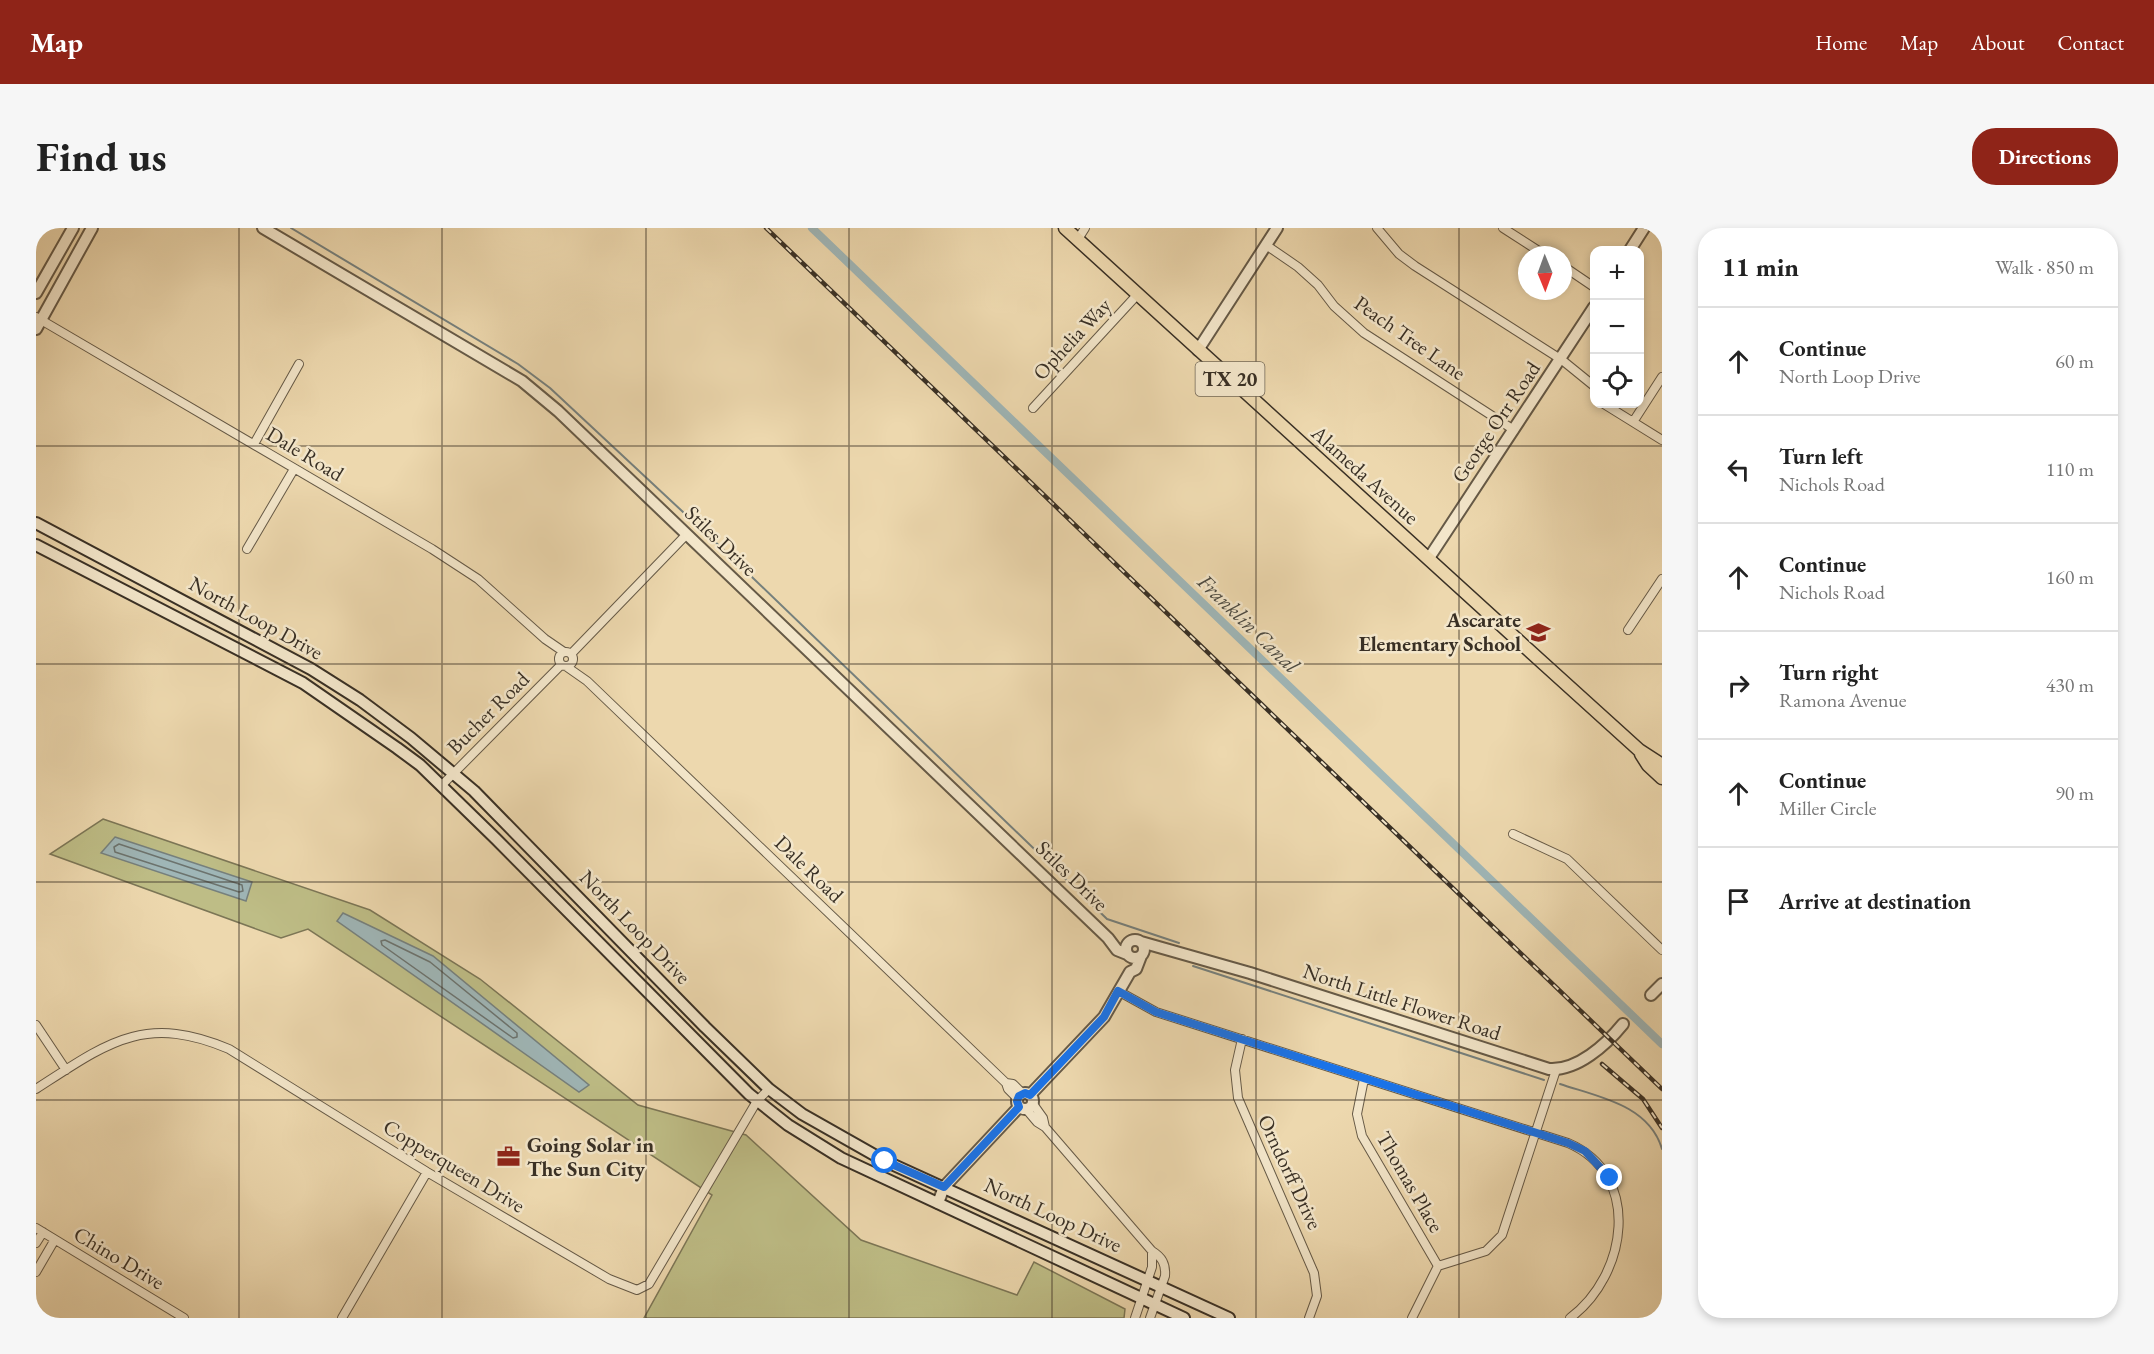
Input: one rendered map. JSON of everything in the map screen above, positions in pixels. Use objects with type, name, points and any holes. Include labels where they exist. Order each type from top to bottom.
[{"type":"main road","points":[[36,293],[74,228]]},
{"type":"main road","points":[[38,322],[92,228]]},
{"type":"main road","name":"Stiles Drive","points":[[264,228],[522,381],[558,411],[1108,938],[1117,950],[1135,956]]},
{"type":"main road","name":"Alameda Avenue","points":[[1065,228],[1081,233],[1137,295],[1639,750],[1662,765]]},
{"type":"main road","points":[[1633,246],[1644,228]]},
{"type":"main road","points":[[1198,350],[1266,245],[1273,229]]},
{"type":"main road","name":"George Orr Road","points":[[1429,558],[1562,360],[1590,313]]},
{"type":"main road","name":"North Loop Drive","points":[[36,523],[272,648],[360,700],[454,773],[493,809],[769,1089],[829,1132],[885,1161],[1229,1318]]},
{"type":"main road","name":"North Loop Drive","points":[[36,545],[264,661],[360,720],[420,765],[757,1101],[788,1125],[842,1158],[1184,1318]]},
{"type":"main road","points":[[264,661],[272,648]]},
{"type":"main road","name":"Alameda Avenue","points":[[1639,750],[1648,765],[1662,778]]},
{"type":"main road","points":[[600,943],[612,931]]},
{"type":"main road","name":"Stiles Drive","points":[[1108,938],[1136,941]]},
{"type":"main road","points":[[938,1203],[944,1187],[1104,1017],[1130,972],[1136,969],[1135,956],[1126,947],[1136,941],[1144,948],[1135,956]]},
{"type":"main road","name":"North Little Flower Road","points":[[1136,941],[1250,973],[1556,1070]]},
{"type":"main road","points":[[1135,956],[1157,946]]},
{"type":"main road","points":[[1651,995],[1662,984]]},
{"type":"main road","points":[[1556,1070],[1578,1062],[1590,1054],[1623,1024]]},
{"type":"street","points":[[1377,228],[1399,254],[1415,266],[1562,360],[1590,383]]},
{"type":"street","points":[[1503,228],[1531,246]]},
{"type":"street","name":"Peach Tree Lane","points":[[1266,245],[1304,273],[1334,306],[1364,333],[1514,430]]},
{"type":"street","points":[[1572,273],[1590,284]]},
{"type":"street","name":"Ophelia Way","points":[[1033,408],[1137,295]]},
{"type":"street","name":"Dale Road","points":[[38,322],[254,444],[469,573],[545,639],[586,681],[1006,1083],[1013,1084],[1045,1127],[1164,1262],[1166,1269],[1163,1287],[1150,1318]]},
{"type":"street","points":[[254,444],[299,364]]},
{"type":"street","points":[[1633,422],[1662,377]]},
{"type":"street","points":[[1610,408],[1662,440]]},
{"type":"street","points":[[247,549],[294,469]]},
{"type":"street","name":"Bucher Road","points":[[441,786],[686,535]]},
{"type":"street","points":[[1628,630],[1662,579]]},
{"type":"street","points":[[1514,834],[1567,859],[1662,950]]},
{"type":"street","points":[[1118,991],[1156,1012],[1568,1143],[1585,1151],[1610,1178],[1618,1204],[1618,1238],[1610,1267],[1590,1300],[1570,1318]]},
{"type":"street","points":[[36,1025],[66,1070]]},
{"type":"street","name":"Copperqueen Drive","points":[[36,1089],[127,1037],[160,1031],[201,1037],[229,1049],[427,1172],[609,1279],[637,1290],[649,1284],[757,1101],[769,1089]]},
{"type":"street","name":"Orndorff Drive","points":[[1242,1039],[1235,1070],[1238,1098],[1314,1273],[1317,1296],[1309,1318]]},
{"type":"street","points":[[1412,1318],[1438,1266],[1482,1253],[1498,1241],[1508,1222],[1556,1070]]},
{"type":"street","name":"Thomas Place","points":[[1364,1079],[1357,1114],[1362,1136],[1438,1266]]},
{"type":"street","points":[[342,1318],[427,1172]]},
{"type":"street","points":[[36,1243],[39,1230]]},
{"type":"street","name":"Chino Drive","points":[[39,1230],[184,1318]]},
{"type":"street","points":[[36,1272],[54,1240]]},
{"type":"street","points":[[1135,1318],[1153,1263],[1152,1251]]},
{"type":"shaded area","points":[[103,819],[370,910],[480,979],[638,1105],[746,1135],[861,1240],[1017,1295],[1034,1262],[1125,1309],[1124,1318],[644,1318],[712,1195],[308,929],[281,938],[50,854]]},
{"type":"water","points":[[115,837],[252,882],[246,901],[101,853]]},
{"type":"water","points":[[343,913],[433,956],[589,1085],[579,1092],[337,921]]},
{"type":"waterway","points":[[291,228],[518,364],[550,388],[727,553],[1107,919],[1179,943]]},
{"type":"waterway","name":"Franklin Canal","points":[[812,228],[1662,1044]]},
{"type":"waterway","points":[[1193,966],[1544,1080]]},
{"type":"waterway","points":[[1560,1084],[1606,1099],[1634,1113],[1646,1122],[1662,1149]]},
{"type":"railway","points":[[766,228],[1662,1089]]},
{"type":"railway","points":[[1602,1064],[1643,1099],[1662,1128]]},
{"type":"place","name":"Ascarate Elementary School","points":[[1539,632]]},
{"type":"place","name":"Going Solar in The Sun City","points":[[509,1157]]},
{"type":"route","points":[[885,1161],[944,1187],[1019,1107],[1017,1101],[1019,1096],[1025,1093],[1030,1095],[1104,1017],[1118,991],[1156,1012],[1568,1143],[1585,1151],[1610,1178]]}]
